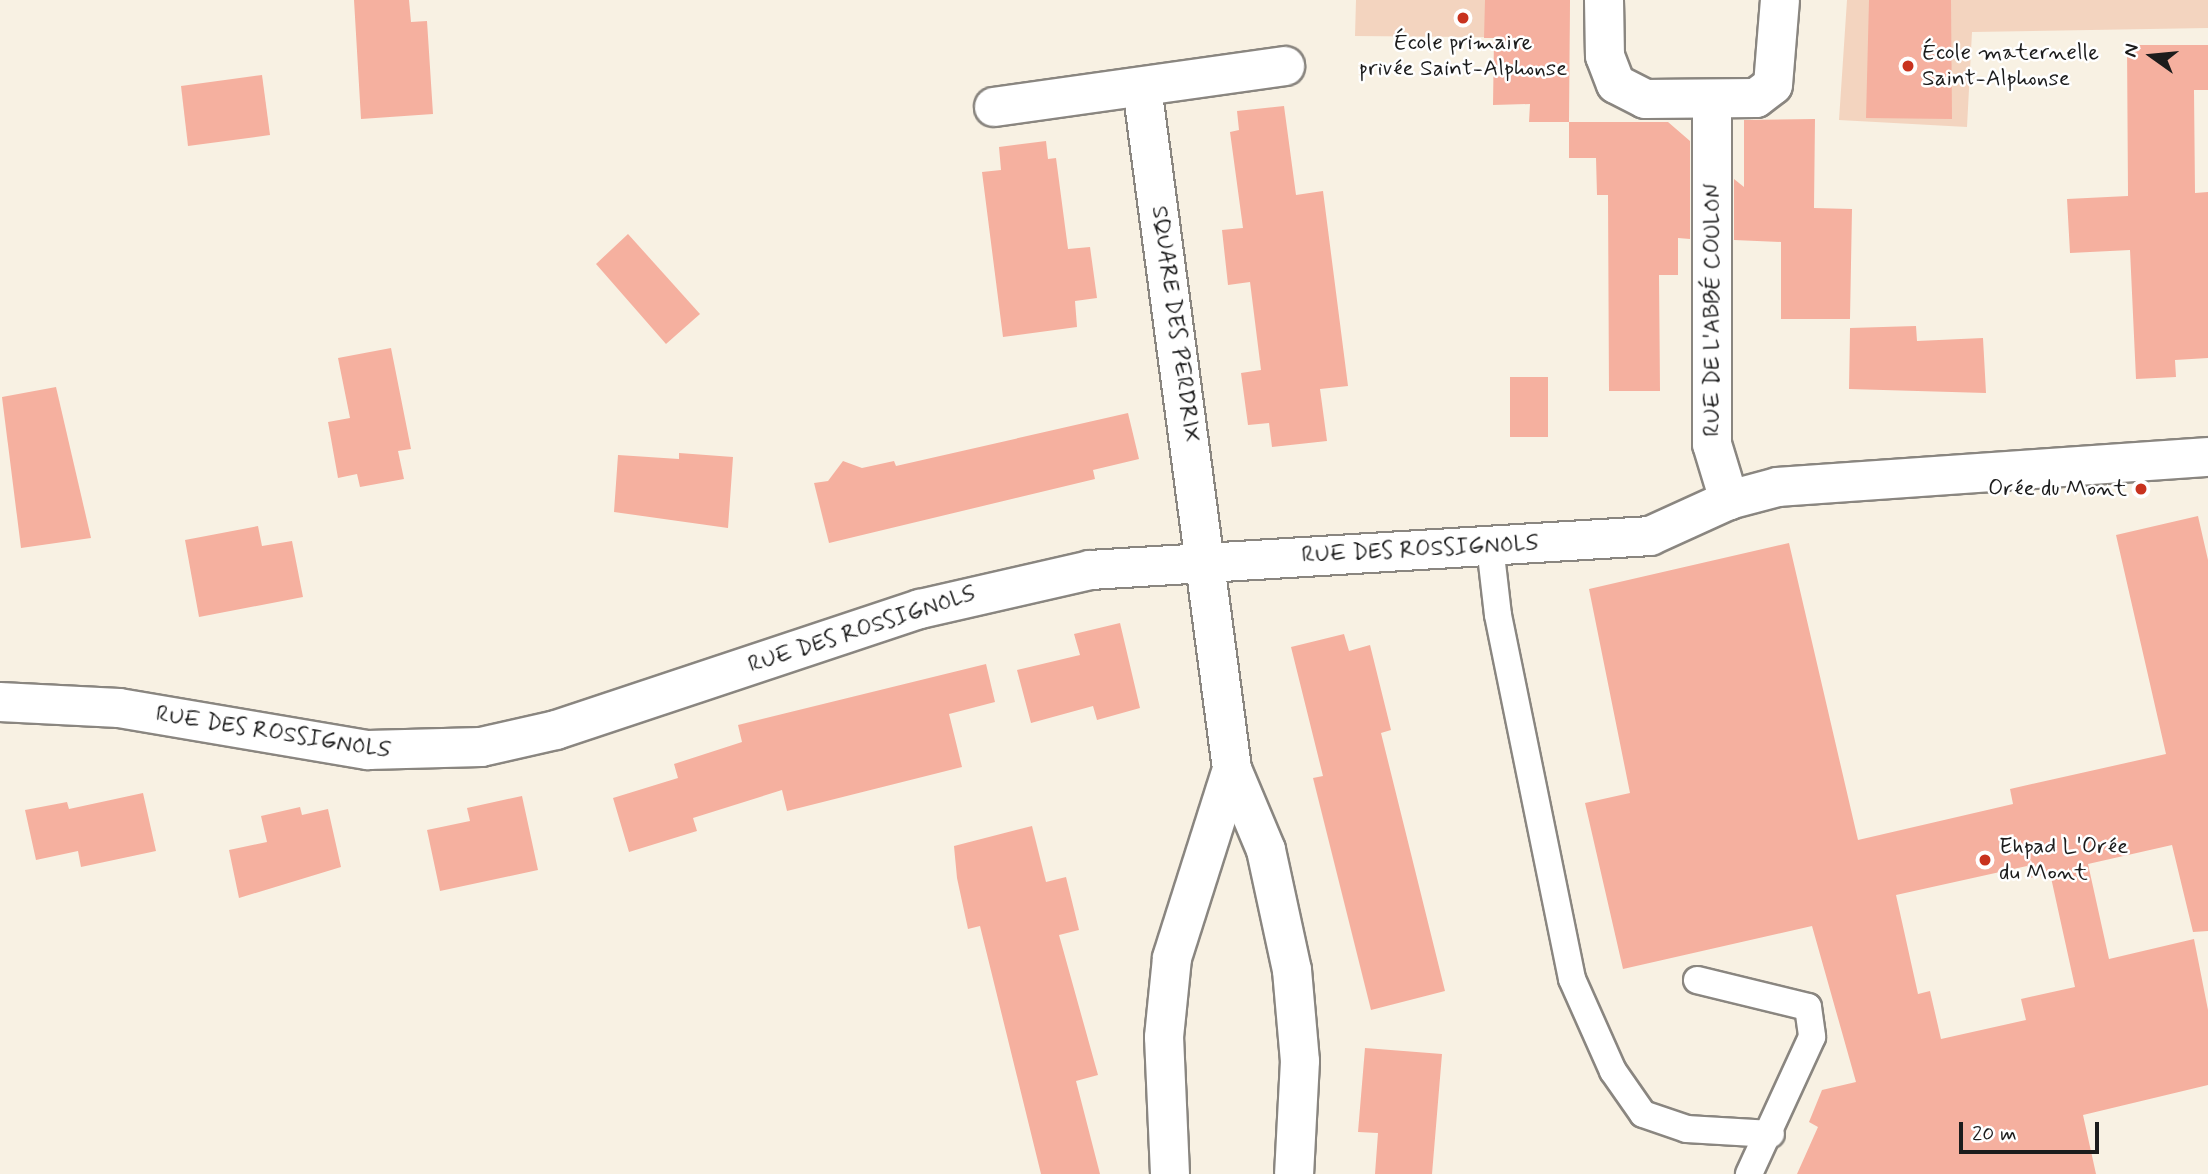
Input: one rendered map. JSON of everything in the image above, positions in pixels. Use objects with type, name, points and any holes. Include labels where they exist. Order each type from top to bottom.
[{"type":"street","points":[[1604,0],[1605,56],[1616,84],[1646,99],[1756,98],[1773,85],[1780,0]]},
{"type":"street","points":[[995,107],[1285,66]]},
{"type":"street","name":"SQUARE DES PERDRIX","points":[[1142,87],[1208,561],[1232,769]]},
{"type":"street","name":"RUE DE L'ABBÉ COULON","points":[[1712,99],[1712,443],[1729,500]]},
{"type":"street","points":[[1729,500],[1797,484],[2208,457]]},
{"type":"street","name":"RUE DES ROSSIGNOLS","points":[[0,702],[119,708],[368,750],[481,747],[556,730],[997,588],[1090,570],[1650,536],[1729,500]]},
{"type":"street","points":[[1170,1174],[1164,1037],[1172,958],[1232,769]]},
{"type":"street","points":[[1232,769],[1266,850],[1292,970],[1300,1061],[1294,1174]]},
{"type":"lane","points":[[1490,546],[1498,615],[1572,979],[1614,1071],[1643,1114],[1687,1129],[1770,1135]]},
{"type":"lane","points":[[1697,980],[1808,1007],[1812,1037],[1770,1135],[1749,1174]]},
{"type":"shaded area","name":"École primaire privée Saint-Alphonse","points":[[1356,0],[1570,0],[1569,38],[1355,36]]},
{"type":"shaded area","name":"École maternelle Saint-Alphonse","points":[[1847,0],[2208,0],[2208,28],[1972,32],[1967,127],[1839,120]]},
{"type":"building","points":[[354,0],[409,0],[411,22],[427,21],[433,114],[361,119]]},
{"type":"building","points":[[1485,0],[1570,0],[1569,122],[1529,122],[1530,104],[1493,105],[1494,38],[1484,38]]},
{"type":"building","points":[[1869,0],[1951,0],[1952,119],[1866,118]]},
{"type":"building","points":[[2127,45],[2208,45],[2208,90],[2194,90],[2195,193],[2208,192],[2208,358],[2175,360],[2176,377],[2136,379],[2130,250],[2070,253],[2067,199],[2128,196]]},
{"type":"building","points":[[262,75],[270,135],[188,146],[181,86]]},
{"type":"building","points":[[1284,106],[1296,195],[1323,191],[1348,386],[1320,389],[1327,441],[1272,447],[1269,423],[1248,425],[1241,373],[1261,370],[1250,282],[1228,285],[1222,230],[1243,228],[1230,132],[1239,130],[1237,111]]},
{"type":"building","points":[[1815,119],[1814,208],[1852,209],[1850,319],[1781,319],[1781,242],[1734,240],[1734,179],[1744,187],[1744,120]]},
{"type":"building","points":[[1569,122],[1668,122],[1690,141],[1690,239],[1678,238],[1678,275],[1659,275],[1660,391],[1609,391],[1608,195],[1597,195],[1596,158],[1569,158]]},
{"type":"building","points":[[1046,141],[1048,159],[1056,158],[1068,249],[1090,247],[1097,298],[1075,301],[1077,327],[1003,337],[982,172],[1001,170],[999,147]]},
{"type":"building","points":[[628,234],[700,314],[666,344],[596,264]]},
{"type":"building","points":[[1916,326],[1917,341],[1983,338],[1986,393],[1849,389],[1850,328]]},
{"type":"building","points":[[391,348],[411,449],[398,451],[404,479],[360,487],[357,474],[338,478],[328,422],[350,418],[338,358]]},
{"type":"building","points":[[1510,377],[1548,377],[1548,437],[1510,437]]},
{"type":"building","points":[[56,387],[91,538],[21,548],[2,397]]},
{"type":"building","points":[[1128,413],[1139,459],[1093,470],[1095,479],[829,543],[814,483],[828,481],[843,461],[862,468],[894,461],[896,466]]},
{"type":"building","points":[[679,453],[733,457],[728,528],[614,512],[618,455],[679,459]]},
{"type":"building","name":"Ehpad L'Orée du Mont","points":[[2198,516],[2208,560],[2208,931],[2193,932],[2172,845],[2088,864],[2109,959],[2194,939],[2208,1010],[2208,1085],[2083,1115],[2096,1174],[1797,1174],[1818,1127],[1809,1122],[1822,1090],[1856,1082],[1812,926],[1623,969],[1585,803],[1630,793],[1589,589],[1789,543],[1858,840],[2013,804],[2010,789],[2166,754],[2116,535]],"holes":[[[2027,866],[2030,878],[2050,873],[2075,987],[2021,999],[2026,1020],[1941,1039],[1930,991],[1918,994],[1896,895]]]},
{"type":"building","points":[[258,526],[262,546],[292,541],[303,597],[199,617],[185,540]]},
{"type":"building","points":[[1120,623],[1140,708],[1097,720],[1093,706],[1031,723],[1017,670],[1080,655],[1074,634]]},
{"type":"building","points":[[1344,634],[1349,651],[1370,645],[1391,730],[1381,733],[1445,991],[1371,1010],[1313,778],[1323,776],[1291,647]]},
{"type":"building","points":[[986,664],[995,702],[949,714],[962,767],[787,811],[782,790],[693,818],[697,831],[629,852],[613,798],[678,778],[674,764],[742,742],[738,725]]},
{"type":"building","points":[[143,793],[156,851],[81,867],[78,851],[36,860],[25,810],[67,802],[69,809]]},
{"type":"building","points":[[522,796],[538,870],[440,891],[427,830],[470,821],[467,808]]},
{"type":"building","points":[[300,807],[302,815],[328,809],[341,867],[239,898],[229,850],[267,842],[261,816]]},
{"type":"building","points":[[1032,826],[1046,882],[1066,877],[1079,930],[1059,935],[1098,1075],[1076,1081],[1100,1174],[1041,1174],[980,926],[968,929],[957,878],[954,846]]},
{"type":"building","points":[[1365,1048],[1442,1054],[1432,1174],[1375,1174],[1378,1133],[1358,1132]]},
{"type":"place","name":"École primaire privée Saint-Alphonse","points":[[1463,18]]},
{"type":"place","name":"École maternelle Saint-Alphonse","points":[[1908,66]]},
{"type":"place","name":"Orée du Mont","points":[[2141,489]]},
{"type":"place","name":"Ehpad L'Orée du Mont","points":[[1985,860]]}]
